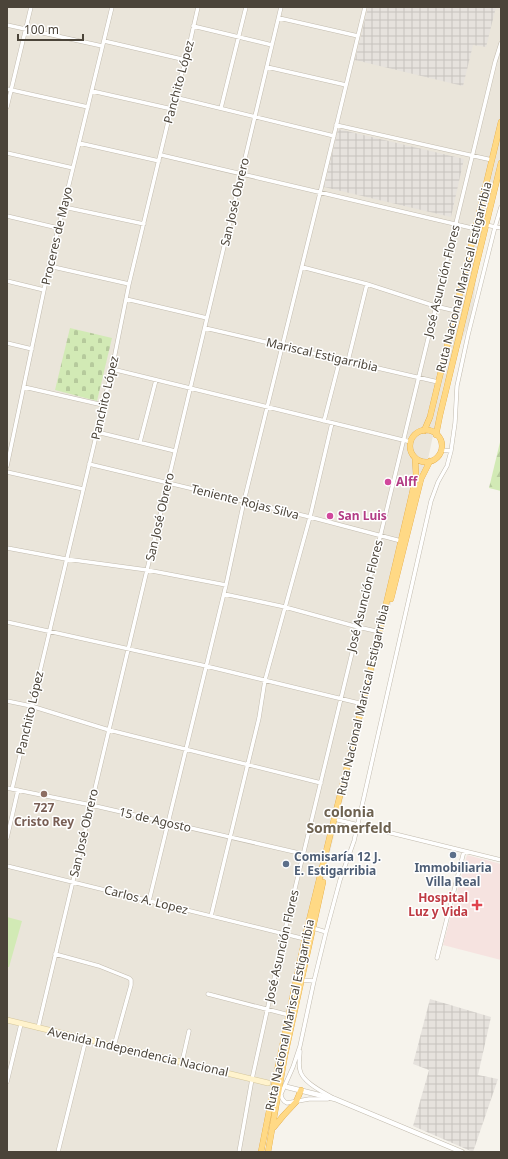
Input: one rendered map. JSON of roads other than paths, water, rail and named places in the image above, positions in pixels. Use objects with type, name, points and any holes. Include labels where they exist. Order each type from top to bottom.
[{"type":"highway","name":"Ruta Nacional Mariscal Estigarribia","points":[[424,431],[430,417],[501,122]]},
{"type":"highway","name":"Ruta Nacional Mariscal Estigarribia","points":[[436,435],[501,163]]},
{"type":"highway","points":[[424,431],[431,432],[436,435],[441,442],[441,450],[437,457],[430,461],[422,462],[416,458],[411,452],[411,442],[416,434],[424,431]]},
{"type":"highway","name":"Ruta Nacional Mariscal Estigarribia","points":[[261,1152],[305,940],[402,541],[416,474],[416,458]]},
{"type":"highway","name":"Ruta Nacional Mariscal Estigarribia","points":[[268,1152],[285,1055],[328,860],[421,479],[430,461]]},
{"type":"highway","points":[[271,1135],[278,1121],[296,1102],[301,1090]]},
{"type":"main road","name":"Avenida Independencia Nacional","points":[[7,1020],[268,1083]]},
{"type":"street","points":[[7,107],[9,90],[31,7]]},
{"type":"street","name":"Proceres de Mayo","points":[[7,466],[49,266],[112,7]]},
{"type":"street","name":"Panchito López","points":[[12,789],[112,369],[129,284],[172,110],[174,96],[186,60],[198,7]]},
{"type":"street","points":[[220,108],[246,7]]},
{"type":"street","name":"San José Obrero","points":[[38,1028],[281,7]]},
{"type":"street","points":[[149,901],[224,594],[244,502],[365,7]]},
{"type":"street","points":[[279,18],[358,36]]},
{"type":"street","points":[[7,25],[102,46]]},
{"type":"street","points":[[193,26],[272,45]]},
{"type":"street","points":[[104,41],[186,60]]},
{"type":"street","name":"José Asunción Flores","points":[[239,1152],[252,1079],[284,934],[435,306],[501,43]]},
{"type":"street","points":[[267,67],[346,86]]},
{"type":"street","points":[[9,90],[88,107]]},
{"type":"street","points":[[92,91],[172,110]]},
{"type":"street","points":[[174,96],[334,136]]},
{"type":"street","points":[[336,125],[492,160]]},
{"type":"street","points":[[79,143],[159,161]]},
{"type":"street","points":[[7,153],[73,168]]},
{"type":"street","points":[[160,155],[476,229]]},
{"type":"street","points":[[64,207],[144,224]]},
{"type":"street","points":[[335,1099],[309,1099],[287,1103],[283,1102],[281,1094],[293,1067],[300,1046],[326,932],[340,880],[354,841],[431,501],[438,482],[447,466],[451,451],[455,423],[457,386],[468,335],[501,207]]},
{"type":"street","points":[[7,216],[58,228]]},
{"type":"street","points":[[486,225],[501,228]]},
{"type":"street","points":[[49,266],[129,284]]},
{"type":"street","points":[[302,267],[367,284],[435,306],[456,310]]},
{"type":"street","points":[[7,281],[44,290]]},
{"type":"street","points":[[348,361],[367,284]]},
{"type":"street","points":[[126,299],[207,318]]},
{"type":"street","name":"Mariscal Estigarribia","points":[[205,328],[438,382]]},
{"type":"street","points":[[7,343],[32,349]]},
{"type":"street","points":[[324,421],[340,359]]},
{"type":"street","points":[[112,369],[411,442]]},
{"type":"street","points":[[140,442],[156,380]]},
{"type":"street","points":[[24,387],[103,405]]},
{"type":"street","points":[[211,916],[259,718],[265,680],[310,517],[332,423]]},
{"type":"street","points":[[97,432],[175,451]]},
{"type":"street","points":[[441,450],[451,451]]},
{"type":"street","name":"Teniente Rojas Silva","points":[[89,464],[310,517],[402,541]]},
{"type":"street","points":[[7,472],[83,489]]},
{"type":"street","points":[[7,548],[66,559],[147,570],[226,585]]},
{"type":"street","points":[[224,594],[285,607],[380,632]]},
{"type":"street","points":[[7,622],[206,666],[363,704]]},
{"type":"street","points":[[7,701],[31,706],[109,730],[186,750],[321,782]]},
{"type":"street","name":"15 de Agosto","points":[[7,788],[91,805],[325,859]]},
{"type":"street","points":[[7,838],[18,790]]},
{"type":"street","points":[[338,820],[357,826],[501,860]]},
{"type":"street","points":[[437,958],[464,851]]},
{"type":"street","name":"Carlos A. Lopez","points":[[7,866],[305,940]]},
{"type":"street","points":[[313,928],[326,932]]},
{"type":"street","points":[[55,954],[99,966],[131,980],[131,985],[114,1046]]},
{"type":"street","points":[[301,980],[314,981]]},
{"type":"street","points":[[208,994],[289,1015]]},
{"type":"street","points":[[7,1082],[21,1024]]},
{"type":"street","points":[[182,1062],[189,1032]]},
{"type":"street","points":[[58,1152],[86,1039]]},
{"type":"street","points":[[300,1046],[300,1070],[304,1078],[335,1099]]},
{"type":"street","points":[[287,1087],[335,1099],[462,1152]]},
{"type":"place","name":"Alff","points":[[388,482]]},
{"type":"place","name":"San Luis","points":[[330,516]]},
{"type":"place","name":"727 Cristo Rey","points":[[44,794]]},
{"type":"place","name":"Immobiliaria Villa Real","points":[[453,855]]},
{"type":"place","name":"Comisaría 12 J. E. Estigarribia","points":[[286,864]]},
{"type":"place","name":"Hospital Luz y Vida","points":[[477,905]]},
{"type":"district","name":"colonia Sommerfeld","points":[[349,820]]}]
